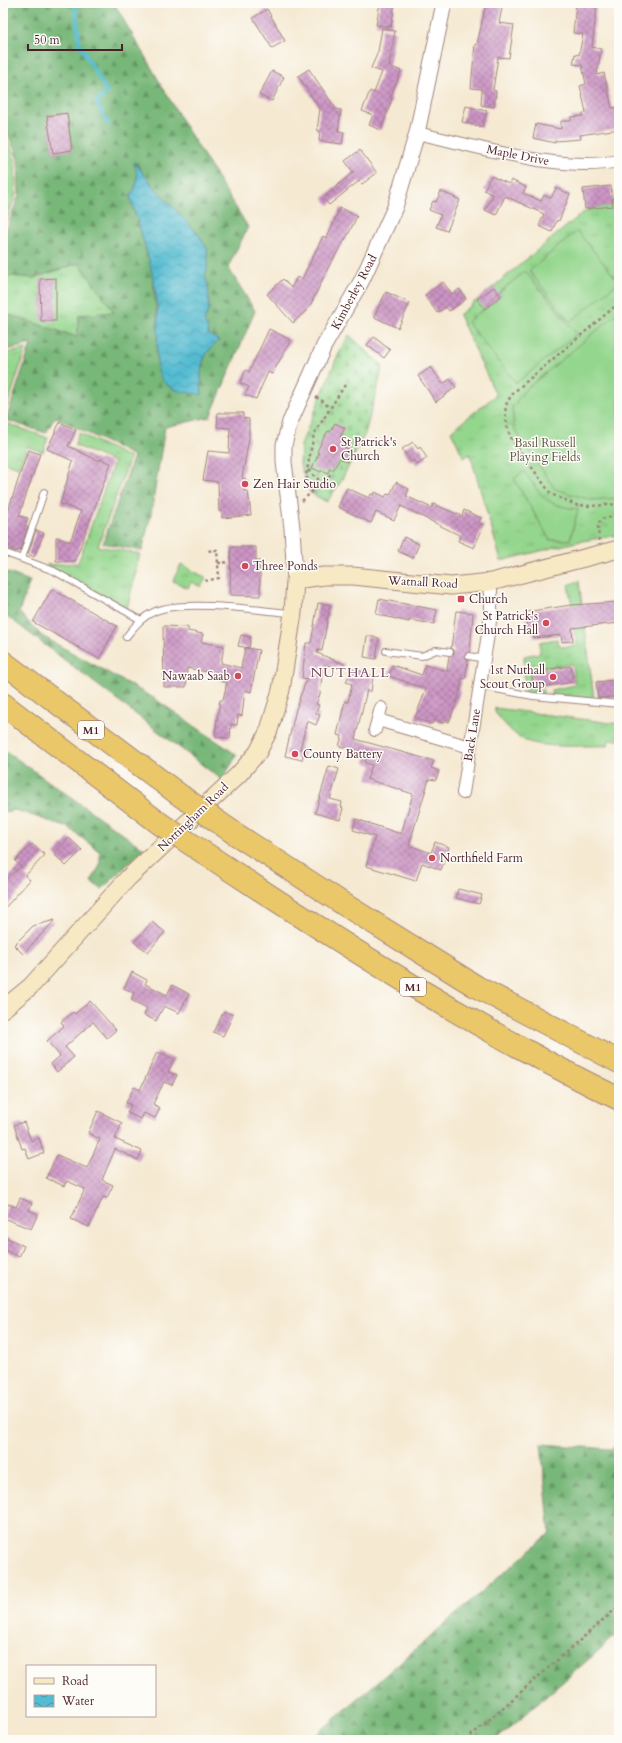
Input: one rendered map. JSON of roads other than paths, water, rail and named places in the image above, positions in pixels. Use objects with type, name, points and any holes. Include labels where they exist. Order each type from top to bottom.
[{"type":"highway","name":"M1","points":[[3,662],[181,796],[234,833],[345,905],[477,987],[619,1062]]},
{"type":"highway","name":"M1","points":[[3,704],[159,823],[332,938],[452,1010],[546,1062],[619,1099]]},
{"type":"main road","name":"Watnall Road","points":[[295,580],[324,576],[353,576],[451,586],[491,582],[619,549]]},
{"type":"main road","name":"Nottingham Road","points":[[3,1009],[31,986],[128,878],[239,774],[258,752],[265,740],[278,702],[293,613],[295,580]]},
{"type":"street","name":"Kimberley Road","points":[[295,580],[290,511],[284,462],[284,446],[290,422],[324,346],[362,280],[385,232],[402,186],[417,133],[444,3]]},
{"type":"street","name":"Maple Drive","points":[[417,133],[522,157],[570,164],[602,165],[619,161]]},
{"type":"street","name":"Back Lane","points":[[463,793],[491,615],[491,582]]},
{"type":"street","points":[[378,719],[470,747]]},
{"type":"lane","points":[[22,558],[44,492]]},
{"type":"lane","points":[[3,552],[54,571],[141,620]]},
{"type":"lane","points":[[126,637],[141,620],[162,609],[200,606],[293,613]]},
{"type":"lane","points":[[386,651],[422,656],[436,650],[450,652]]},
{"type":"lane","points":[[469,656],[485,659]]},
{"type":"lane","points":[[480,686],[533,696],[619,704]]},
{"type":"water","points":[[134,162],[156,189],[198,234],[207,248],[208,264],[205,277],[208,285],[209,308],[204,322],[207,325],[208,334],[219,341],[212,346],[204,358],[201,371],[202,395],[171,388],[163,381],[158,370],[158,325],[153,276],[130,197],[137,180]]},
{"type":"waterway","points":[[75,3],[79,43],[107,92],[96,102],[108,124]]},
{"type":"place","name":"St Patrick's Church","points":[[333,449]]},
{"type":"place","name":"Zen Hair Studio","points":[[245,484]]},
{"type":"place","name":"Three Ponds","points":[[245,566]]},
{"type":"place","name":"Church","points":[[461,599]]},
{"type":"place","name":"St Patrick's Church Hall","points":[[546,623]]},
{"type":"place","name":"Nawaab Saab","points":[[238,676]]},
{"type":"place","name":"1st Nuthall Scout Group","points":[[553,677]]},
{"type":"place","name":"County Battery","points":[[295,754]]},
{"type":"place","name":"Northfield Farm","points":[[432,858]]},
{"type":"district","name":"NUTHALL","points":[[350,672]]},
{"type":"park label","name":"Basil Russell Playing Fields","points":[[545,450]]}]
